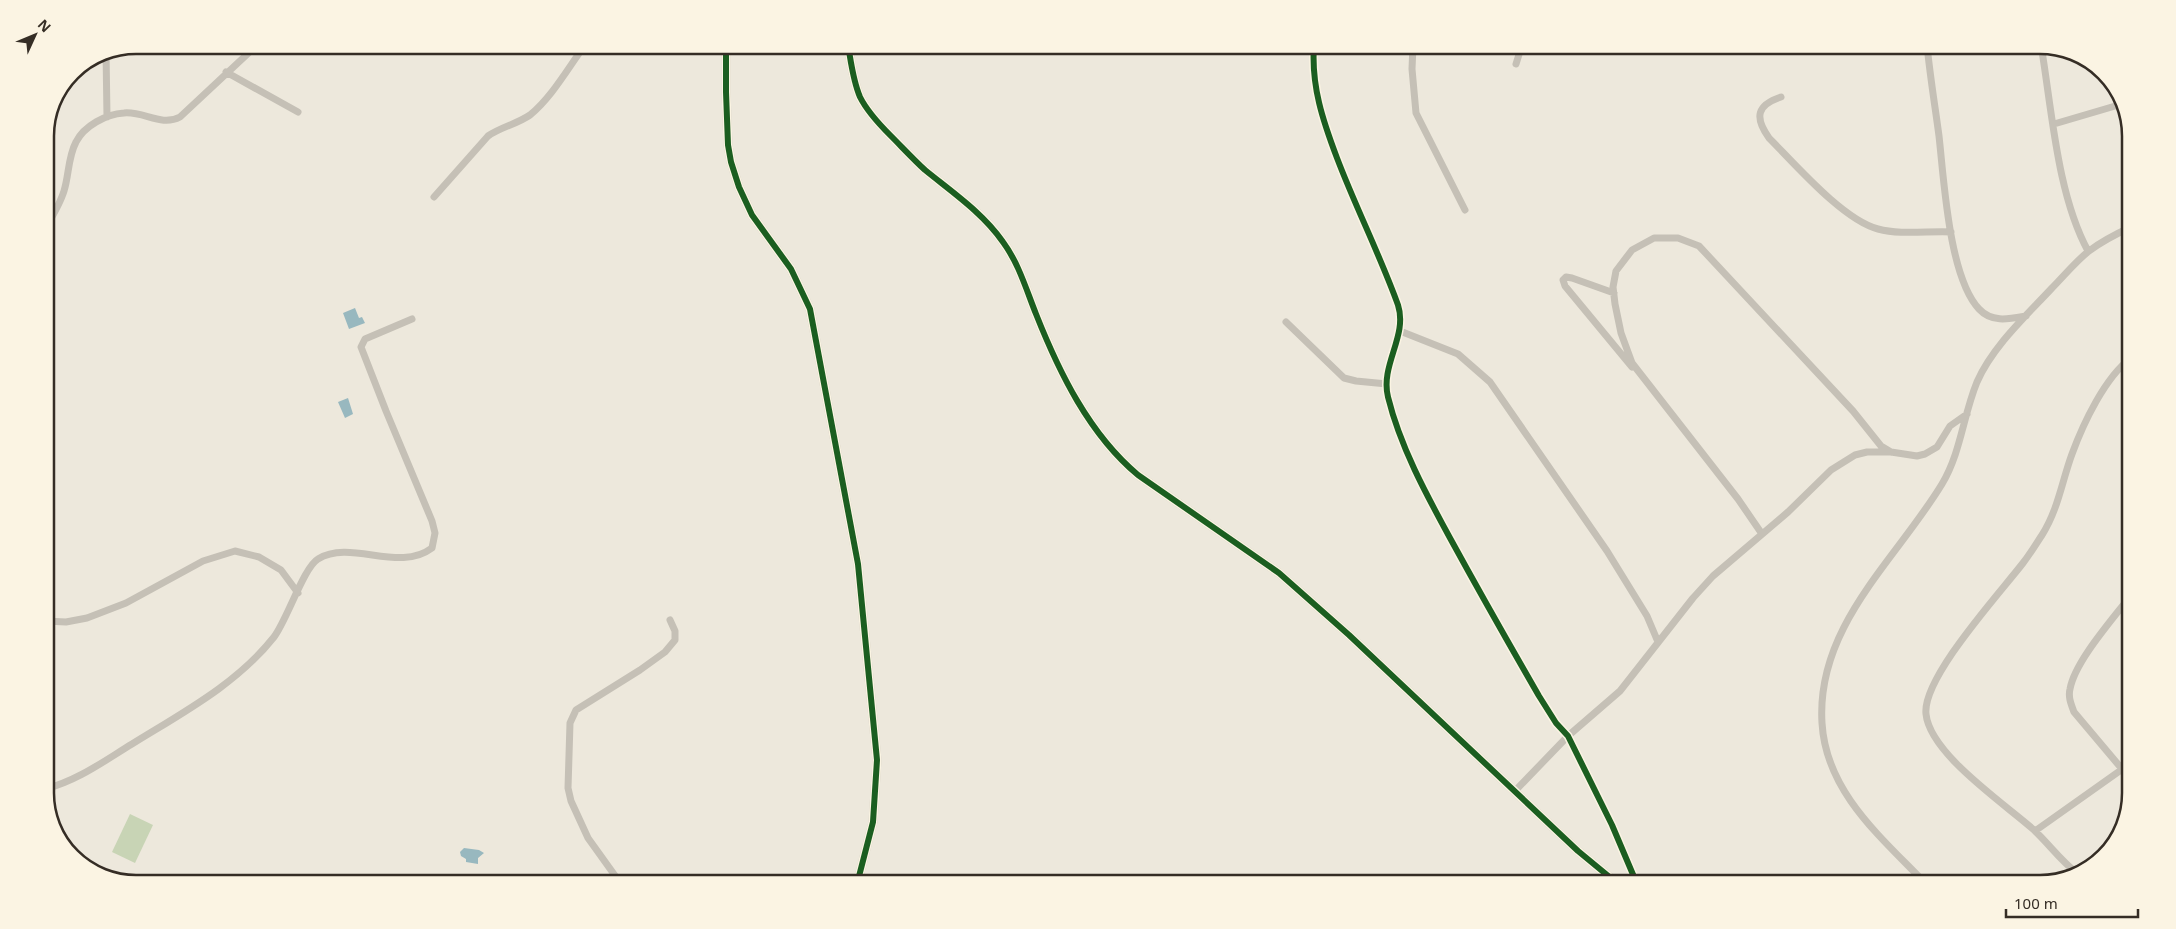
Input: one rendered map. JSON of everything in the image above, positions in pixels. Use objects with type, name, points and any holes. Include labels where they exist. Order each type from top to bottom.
[{"type":"street","points":[[54,212],[64,193],[76,142],[92,124],[124,112],[161,121],[174,120],[180,117],[247,54]]},
{"type":"street","points":[[434,197],[488,136],[521,120],[536,110],[578,54]]},
{"type":"street","points":[[726,54],[728,146],[731,162],[739,187],[752,215],[791,269],[810,309],[858,564],[877,760],[873,822],[859,875]]},
{"type":"street","points":[[850,54],[855,82],[868,110],[923,168],[976,212],[1002,240],[1022,274],[1037,315],[1072,392],[1107,445],[1122,462],[1279,573],[1349,635],[1578,851],[1607,875]]},
{"type":"street","points":[[1314,54],[1313,69],[1316,94],[1321,115],[1350,193],[1393,292],[1401,317],[1400,331],[1389,365],[1387,384],[1392,412],[1429,500],[1539,696],[1556,723],[1568,736],[1612,825],[1632,875]]},
{"type":"street","points":[[1413,54],[1416,113],[1464,210]]},
{"type":"street","points":[[1516,64],[1519,54]]},
{"type":"street","points":[[1928,54],[1951,232],[1964,283],[1980,310],[1993,319],[2007,320],[2026,316]]},
{"type":"street","points":[[2043,54],[2062,172],[2072,215],[2088,251]]},
{"type":"street","points":[[106,59],[107,117]]},
{"type":"street","points":[[226,72],[298,112]]},
{"type":"street","points":[[1781,96],[1766,102],[1760,112],[1762,128],[1769,138],[1836,204],[1859,220],[1880,230],[1951,232]]},
{"type":"street","points":[[2054,124],[2116,106]]},
{"type":"street","points":[[1917,875],[1857,812],[1838,783],[1826,754],[1822,724],[1822,688],[1831,656],[1848,621],[1870,584],[1920,517],[1950,472],[1974,390],[1986,367],[2026,316],[2088,251],[2122,231]]},
{"type":"street","points":[[1645,382],[1632,363],[1621,333],[1614,293],[1616,271],[1632,250],[1654,238],[1678,238],[1699,246],[1801,354],[1882,446],[1891,452]]},
{"type":"street","points":[[1614,293],[1566,276],[1563,280],[1565,286],[1611,344],[1645,382],[1738,499],[1762,534]]},
{"type":"street","points":[[54,786],[72,779],[189,710],[242,668],[274,636],[310,567],[318,559],[327,556],[361,553],[404,559],[427,552],[432,548],[435,541],[432,521],[361,347],[365,340],[412,318]]},
{"type":"street","points":[[1286,322],[1344,378],[1387,384]]},
{"type":"street","points":[[1400,331],[1458,354],[1490,382],[1607,551],[1647,616],[1658,642]]},
{"type":"street","points":[[2073,869],[2036,831],[1956,763],[1936,739],[1929,726],[1925,712],[1936,678],[1988,606],[2024,562],[2044,531],[2060,496],[2072,454],[2088,420],[2109,381],[2122,367]]},
{"type":"street","points":[[1514,792],[1568,736],[1620,691],[1713,576],[1762,534],[1831,470],[1855,455],[1867,452],[1891,452],[1917,456],[1931,452],[1937,447],[1950,426],[1967,414]]},
{"type":"street","points":[[54,621],[66,622],[87,618],[126,603],[203,561],[223,553],[235,551],[259,557],[281,570],[298,593]]},
{"type":"street","points":[[2036,831],[2122,769],[2074,712],[2070,702],[2070,689],[2074,677],[2086,655],[2122,607]]},
{"type":"street","points":[[615,875],[588,838],[571,800],[568,788],[570,723],[576,710],[665,652],[675,640],[675,631],[670,620]]},
{"type":"green space","points":[[130,814],[153,825],[135,863],[112,852]]},
{"type":"water","points":[[355,308],[359,318],[362,317],[365,323],[349,329],[343,313]]},
{"type":"water","points":[[348,398],[353,414],[345,418],[338,402]]},
{"type":"water","points":[[464,848],[479,850],[484,853],[478,858],[478,864],[466,862],[466,859],[461,856],[460,852]]},
{"type":"cycle path","points":[[726,54],[728,145],[731,162],[739,187],[752,215],[791,269],[810,309],[858,564],[877,760],[873,822],[859,875]]},
{"type":"cycle path","points":[[849,54],[852,71],[860,97],[870,112],[925,170],[967,203],[995,231],[1009,250],[1065,380],[1090,421],[1120,459],[1138,475],[1279,573],[1349,635],[1578,851],[1607,875]]},
{"type":"cycle path","points":[[1314,54],[1316,89],[1327,130],[1344,177],[1398,305],[1400,328],[1390,362],[1387,385],[1388,397],[1399,434],[1423,487],[1472,578],[1539,696],[1556,723],[1568,736],[1612,825],[1633,875]]}]
